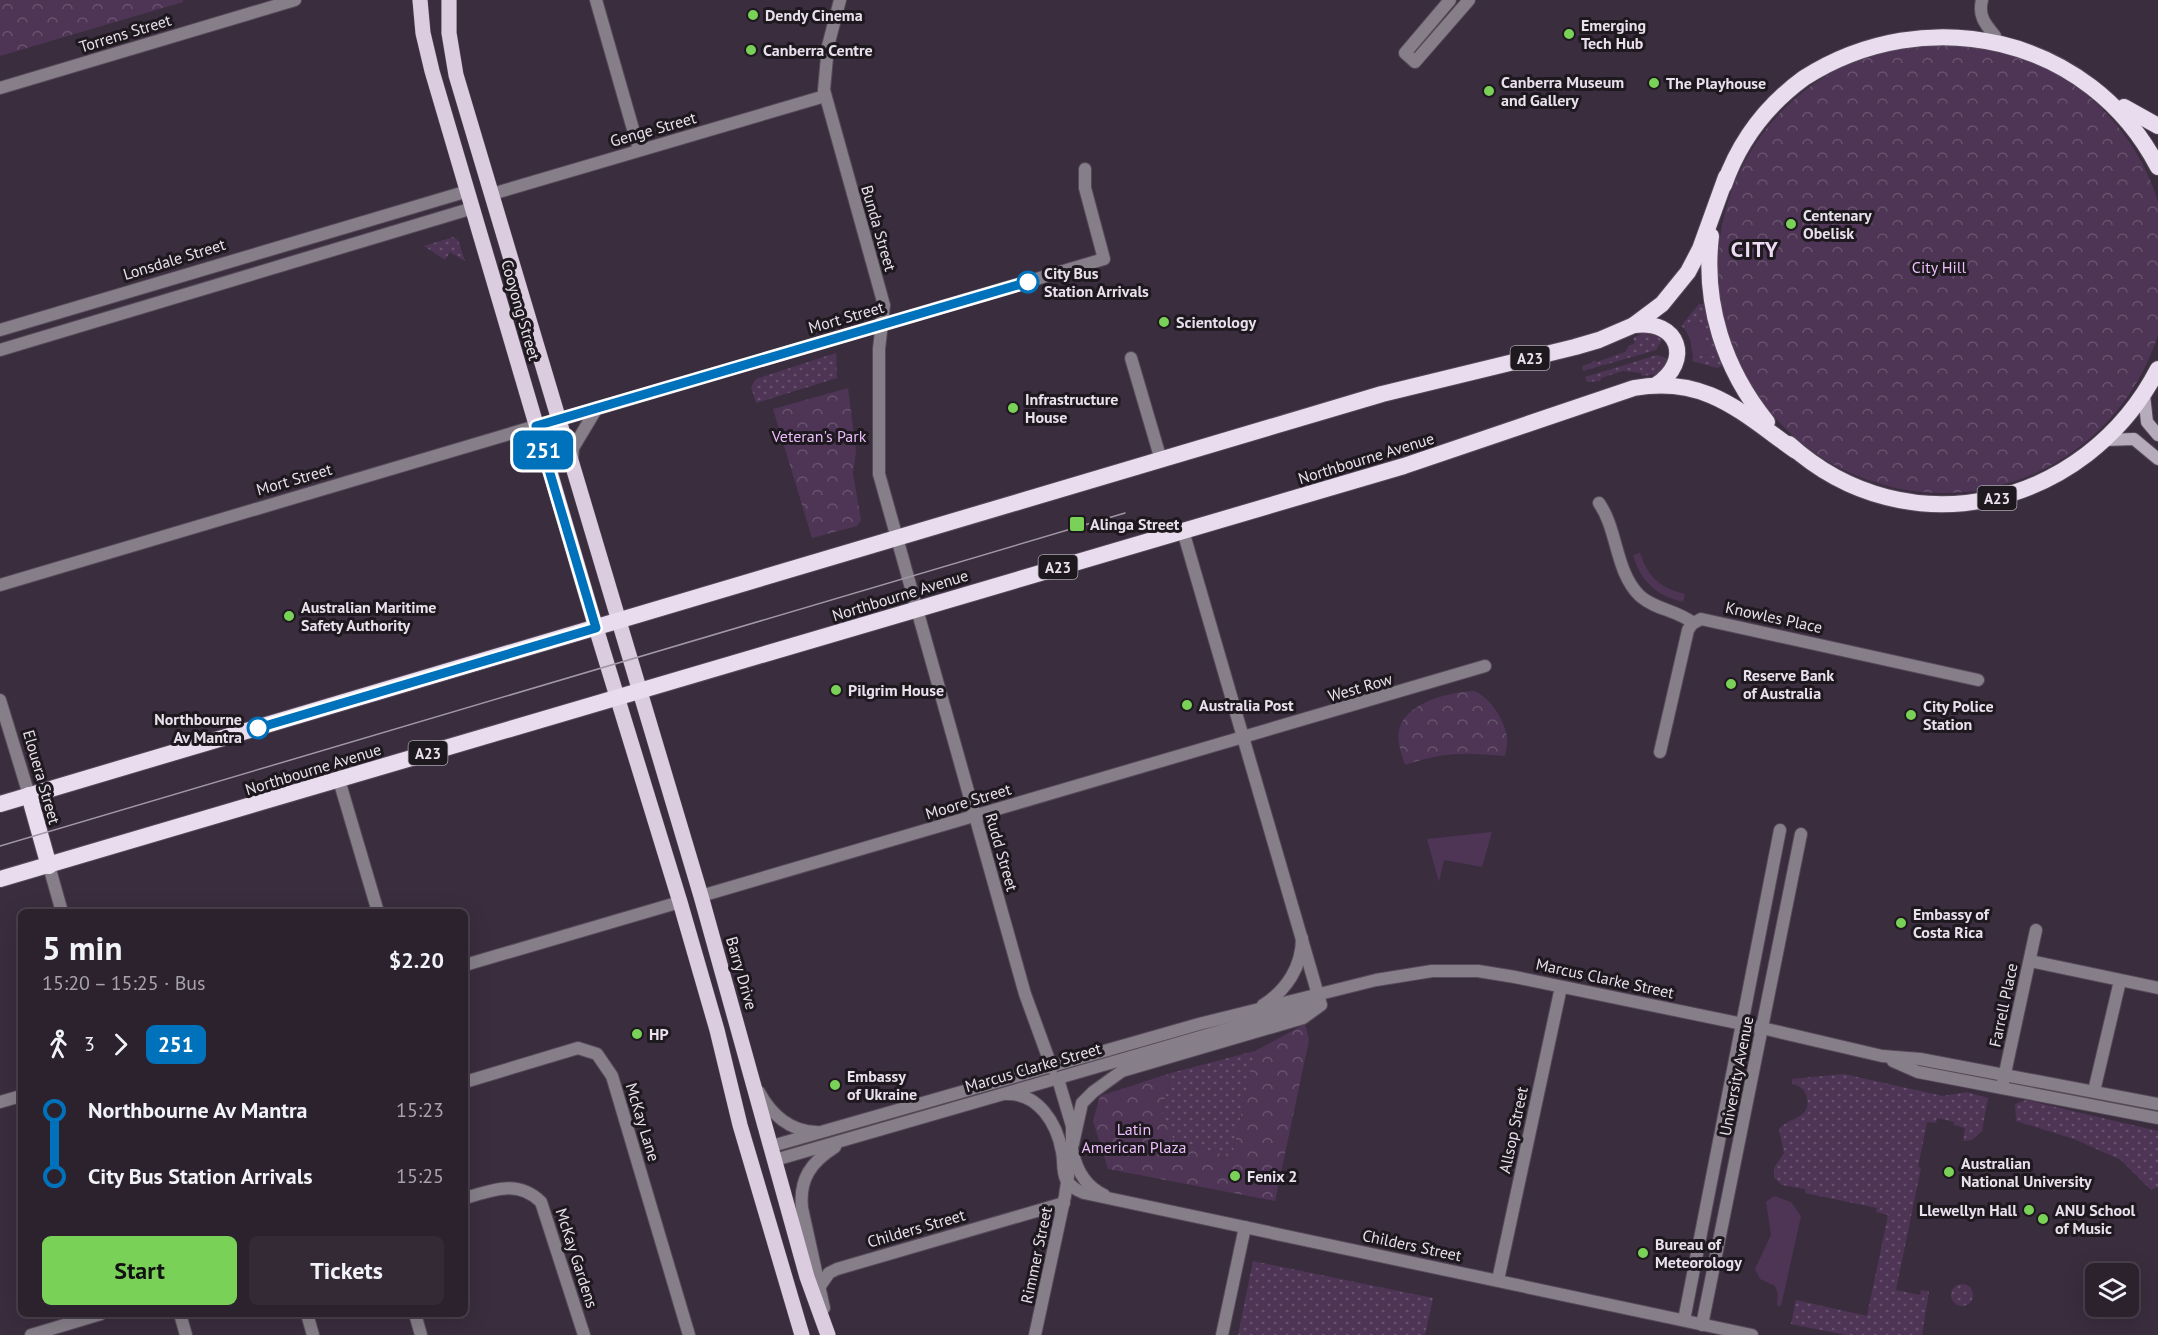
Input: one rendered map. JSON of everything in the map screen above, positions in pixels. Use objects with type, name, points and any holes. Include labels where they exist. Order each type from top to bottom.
[{"type":"highway","name":"A23","points":[[0,804],[1382,394],[1599,340],[1634,325],[1662,304],[1688,272],[1700,249],[1726,177],[1742,145],[1765,114],[1792,86],[1829,61],[1861,46],[1907,34],[1943,31],[1995,36],[2028,46],[2057,60],[2108,97],[2158,126]]},
{"type":"highway","name":"A23","points":[[2108,97],[2132,124],[2158,167]]},
{"type":"highway","name":"A23","points":[[1726,177],[1715,214],[1709,259],[1713,307],[1718,333],[1730,364],[1746,394],[1766,421],[1796,450],[1844,481],[1866,490],[1909,501],[1955,504],[1997,498],[2039,484],[2073,466],[2106,440],[2144,395],[2158,369]]},
{"type":"highway","points":[[1634,325],[1658,326],[1670,334],[1677,346],[1677,358],[1672,372],[1656,386]]},
{"type":"highway","name":"Northbourne Avenue","points":[[0,879],[1433,457],[1608,395],[1656,386],[1692,388],[1714,395],[1748,415],[1796,450]]},
{"type":"highway","name":"Elouera Street","points":[[28,795],[49,866]]},
{"type":"main road","name":"Cooyong Street","points":[[420,0],[427,51],[596,628]]},
{"type":"main road","name":"Cooyong Street","points":[[448,4],[449,33],[456,75],[618,622]]},
{"type":"main road","name":"Lonsdale Street","points":[[468,190],[492,194]]},
{"type":"main road","points":[[473,208],[492,194]]},
{"type":"main road","points":[[513,348],[535,341]]},
{"type":"main road","points":[[2144,395],[2146,422],[2158,435]]},
{"type":"main road","name":"Mort Street","points":[[536,426],[559,420]]},
{"type":"main road","points":[[2106,440],[2134,439],[2158,459]]},
{"type":"main road","name":"Barry Drive","points":[[618,622],[755,1083],[807,1277],[828,1335]]},
{"type":"main road","points":[[596,628],[717,1029],[751,1159],[801,1333]]},
{"type":"main road","name":"Marcus Clarke Street","points":[[751,1159],[774,1153]]},
{"type":"street","name":"Torrens Street","points":[[0,88],[295,0]]},
{"type":"street","points":[[596,0],[639,150]]},
{"type":"street","name":"Bunda Street","points":[[840,0],[828,46],[825,96],[884,305],[880,326],[877,456],[881,483],[897,539]]},
{"type":"street","points":[[1450,0],[1405,53],[1415,62],[1469,0]]},
{"type":"street","points":[[1982,0],[1980,12],[1982,19],[1995,36]]},
{"type":"street","name":"Genge Street","points":[[492,194],[825,96]]},
{"type":"street","name":"Mort Street","points":[[559,420],[1104,259],[1085,188],[1085,169]]},
{"type":"street","name":"Lonsdale Street","points":[[0,330],[468,190]]},
{"type":"street","points":[[0,350],[473,208]]},
{"type":"street","points":[[339,229],[344,246]]},
{"type":"street","points":[[20,324],[25,342]]},
{"type":"street","points":[[1131,358],[1161,460]]},
{"type":"street","points":[[572,464],[573,448],[597,408]]},
{"type":"street","name":"Mort Street","points":[[0,585],[536,426]]},
{"type":"street","points":[[1599,503],[1608,518],[1625,573],[1634,590],[1650,604],[1681,615],[1693,623],[1687,633],[1660,752]]},
{"type":"street","points":[[1183,531],[1319,995]]},
{"type":"street","name":"Rudd Street","points":[[897,539],[1025,994],[1055,1073]]},
{"type":"street","name":"Knowles Place","points":[[1693,623],[1707,620],[1978,680]]},
{"type":"street","name":"West Row","points":[[1244,738],[1485,666]]},
{"type":"street","name":"Elouera Street","points":[[0,700],[28,795]]},
{"type":"street","name":"Moore Street","points":[[701,896],[1244,738]]},
{"type":"street","points":[[339,780],[377,909]]},
{"type":"street","name":"University Avenue","points":[[1684,1320],[1780,830]]},
{"type":"street","name":"University Avenue","points":[[1702,1325],[1801,834]]},
{"type":"street","points":[[49,866],[61,909]]},
{"type":"street","points":[[468,964],[680,902]]},
{"type":"street","name":"Farrell Place","points":[[2002,1087],[2036,930]]},
{"type":"street","points":[[1248,1012],[1273,997],[1296,969],[1302,938]]},
{"type":"street","points":[[2030,961],[2158,988]]},
{"type":"street","name":"Marcus Clarke Street","points":[[774,1153],[849,1138],[1007,1094],[1055,1073],[1248,1012],[1395,976],[1432,971],[1478,971],[1742,1023],[1882,1056],[1920,1059],[2158,1104]]},
{"type":"street","points":[[2094,1091],[2120,981]]},
{"type":"street","name":"Allsop Street","points":[[1498,1280],[1561,987]]},
{"type":"street","name":"Marcus Clarke Street","points":[[774,1153],[822,1132],[1300,1008],[1319,995]]},
{"type":"street","name":"Marcus Clarke Street","points":[[1072,1147],[1080,1108],[1093,1092],[1128,1069],[1303,1018],[1321,1005],[1319,995]]},
{"type":"street","name":"McKay Lane","points":[[468,1081],[578,1048],[597,1054],[612,1076],[689,1335]]},
{"type":"street","name":"Marcus Clarke Street","points":[[1882,1056],[1918,1072],[2158,1118]]},
{"type":"street","name":"Rimmer Street","points":[[1035,1335],[1068,1183],[1072,1147],[1072,1126],[1055,1073]]},
{"type":"street","points":[[755,1083],[769,1108],[782,1120],[798,1128],[822,1132]]},
{"type":"street","name":"Rimmer Street","points":[[1007,1094],[1021,1095],[1040,1106],[1058,1134],[1068,1183]]},
{"type":"street","points":[[0,1102],[18,1097]]},
{"type":"street","points":[[828,1335],[820,1286],[802,1208],[801,1191],[806,1175],[814,1162],[849,1138]]},
{"type":"street","name":"Rimmer Street","points":[[1072,1147],[1083,1177],[1095,1190],[1116,1199]]},
{"type":"street","name":"Childers Street","points":[[1068,1183],[1084,1193],[1752,1335]]},
{"type":"street","name":"McKay Gardens","points":[[468,1197],[488,1191],[516,1188],[530,1191],[541,1202],[584,1335]]},
{"type":"street","name":"Childers Street","points":[[820,1286],[831,1271],[1064,1203]]},
{"type":"street","points":[[1222,1335],[1245,1227]]},
{"type":"street","points":[[31,1335],[91,1317]]},
{"type":"street","points":[[181,1317],[186,1335]]},
{"type":"street","points":[[308,1317],[313,1335]]},
{"type":"street","points":[[416,1317],[421,1335]]},
{"type":"green space","points":[[0,0],[183,0],[183,2],[0,56]]},
{"type":"green space","name":"City Hill","points":[[1943,43],[1987,47],[2029,60],[2068,81],[2086,94],[2117,125],[2141,162],[2158,203],[2159,330],[2151,354],[2130,393],[2102,427],[2068,455],[2029,476],[1987,489],[1943,493],[1899,489],[1857,476],[1818,455],[1784,427],[1756,393],[1735,354],[1722,312],[1718,268],[1722,224],[1735,182],[1756,143],[1784,109],[1818,81],[1857,60],[1899,47]]},
{"type":"green space","points":[[453,237],[458,240],[465,261],[450,252],[445,260],[424,246]]},
{"type":"green space","points":[[1699,304],[1705,304],[1708,325],[1724,365],[1717,368],[1692,361],[1693,357],[1709,354],[1700,323],[1684,328],[1681,326]]},
{"type":"green space","points":[[1700,323],[1710,354],[1693,357],[1690,339],[1684,328]]},
{"type":"green space","points":[[1646,332],[1663,339],[1656,350],[1583,371],[1582,366],[1594,360],[1597,362],[1625,352],[1635,343],[1633,338]]},
{"type":"green space","points":[[836,353],[837,378],[756,403],[751,387],[756,379]]},
{"type":"green space","points":[[1657,355],[1670,360],[1658,374],[1642,376],[1641,373],[1623,371],[1601,378],[1600,381],[1587,382],[1585,377]]},
{"type":"green space","name":"Veteran's Park","points":[[848,388],[856,451],[853,474],[861,520],[857,526],[812,538],[773,409]]},
{"type":"green space","points":[[1640,553],[1647,569],[1656,580],[1662,585],[1685,594],[1683,602],[1665,596],[1645,580],[1633,555]]},
{"type":"green space","points":[[1474,691],[1491,703],[1503,723],[1507,739],[1505,756],[1454,754],[1405,765],[1399,745],[1399,729],[1406,716],[1433,699],[1454,693]]},
{"type":"green space","points":[[1492,832],[1482,867],[1444,860],[1439,882],[1427,839]]},
{"type":"green space","name":"Latin American Plaza","points":[[1305,1024],[1309,1040],[1275,1201],[1108,1169],[1093,1121],[1100,1096],[1171,1073],[1161,1115],[1174,1140],[1232,1157],[1255,1051]]},
{"type":"green space","points":[[1255,1051],[1232,1157],[1174,1140],[1161,1116],[1171,1073]]},
{"type":"green space","points":[[1844,1074],[1943,1096],[1967,1092],[1988,1098],[1982,1131],[1972,1140],[1963,1141],[1965,1128],[1954,1125],[1954,1122],[1937,1118],[1936,1123],[1927,1122],[1918,1167],[1921,1168],[1896,1290],[1920,1295],[1921,1290],[1929,1291],[1922,1335],[1846,1335],[1791,1324],[1796,1300],[1867,1316],[1888,1215],[1876,1212],[1877,1208],[1805,1193],[1805,1189],[1782,1185],[1774,1178],[1774,1168],[1784,1153],[1779,1129],[1803,1113],[1808,1103],[1804,1091],[1792,1084],[1792,1079]]},
{"type":"green space","points":[[2026,1100],[2158,1131],[2158,1187],[2151,1190],[2121,1160],[2074,1139],[2016,1121],[2015,1104]]},
{"type":"green space","points":[[1774,1196],[1791,1202],[1801,1216],[1781,1306],[1777,1306],[1778,1294],[1775,1286],[1760,1279],[1755,1269],[1771,1235],[1766,1202]]},
{"type":"green space","points":[[1253,1261],[1433,1298],[1425,1335],[1238,1335]]},
{"type":"green space","points":[[1962,1284],[1970,1287],[1973,1295],[1970,1303],[1962,1306],[1954,1303],[1951,1295],[1954,1287]]},
{"type":"tram line","points":[[0,846],[1125,513]]},
{"type":"bus line","name":"251","points":[[258,728],[596,628],[536,426],[1028,282]]},
{"type":"place","name":"Dendy Cinema","points":[[753,15]]},
{"type":"place","name":"Emerging Tech Hub","points":[[1569,34]]},
{"type":"place","name":"Canberra Centre","points":[[751,50]]},
{"type":"place","name":"The Playhouse","points":[[1654,83]]},
{"type":"place","name":"Canberra Museum and Gallery","points":[[1489,91]]},
{"type":"place","name":"Centenary Obelisk","points":[[1791,224]]},
{"type":"place","name":"City Bus Station Arrivals","points":[[1028,282]]},
{"type":"place","name":"Scientology","points":[[1164,322]]},
{"type":"place","name":"Infrastructure House","points":[[1013,408]]},
{"type":"place","name":"Alinga Street","points":[[1077,524]]},
{"type":"place","name":"Australian Maritime Safety Authority","points":[[289,616]]},
{"type":"place","name":"Reserve Bank of Australia","points":[[1731,684]]},
{"type":"place","name":"Pilgrim House","points":[[836,690]]},
{"type":"place","name":"Australia Post","points":[[1187,705]]},
{"type":"place","name":"City Police Station","points":[[1911,715]]},
{"type":"place","name":"Northbourne Av Mantra","points":[[258,728]]},
{"type":"place","name":"Embassy of Costa Rica","points":[[1901,923]]},
{"type":"place","name":"HP","points":[[637,1034]]},
{"type":"place","name":"Embassy of Ukraine","points":[[835,1085]]},
{"type":"place","name":"Australian National University","points":[[1949,1172]]},
{"type":"place","name":"Fenix 2","points":[[1235,1176]]},
{"type":"place","name":"Llewellyn Hall","points":[[2029,1210]]},
{"type":"place","name":"ANU School of Music","points":[[2043,1219]]},
{"type":"place","name":"Bureau of Meteorology","points":[[1643,1253]]},
{"type":"district","name":"CITY","points":[[1755,249]]}]
